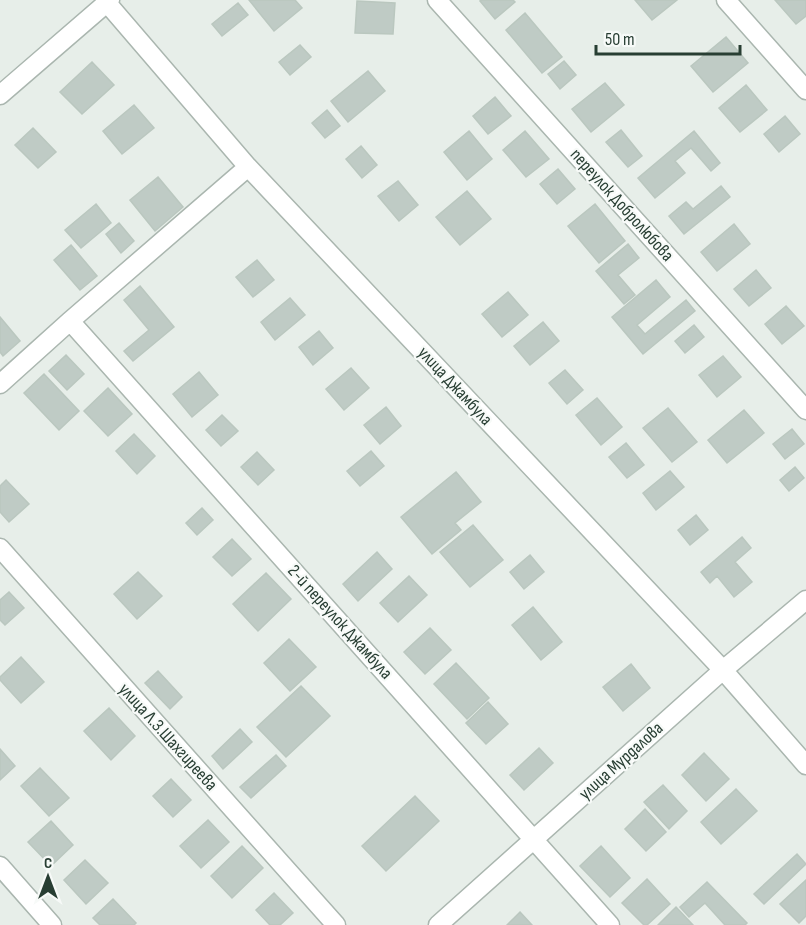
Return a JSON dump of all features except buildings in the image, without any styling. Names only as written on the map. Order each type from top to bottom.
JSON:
[{"type":"street","name":"переулок Добролюбова","points":[[437,0],[806,410]]},
{"type":"street","points":[[726,0],[806,90]]},
{"type":"street","points":[[0,95],[108,1]]},
{"type":"street","name":"улица Джамбула","points":[[108,1],[248,167],[723,670],[806,765]]},
{"type":"street","points":[[0,384],[69,321],[248,167]]},
{"type":"street","name":"2-й переулок Джамбула","points":[[69,321],[610,925]]},
{"type":"street","name":"улица Л.З.Шахгиреева","points":[[0,548],[336,925]]},
{"type":"street","name":"улица Мурдалова","points":[[438,925],[723,670],[806,600]]},
{"type":"street","points":[[0,866],[52,925]]}]
